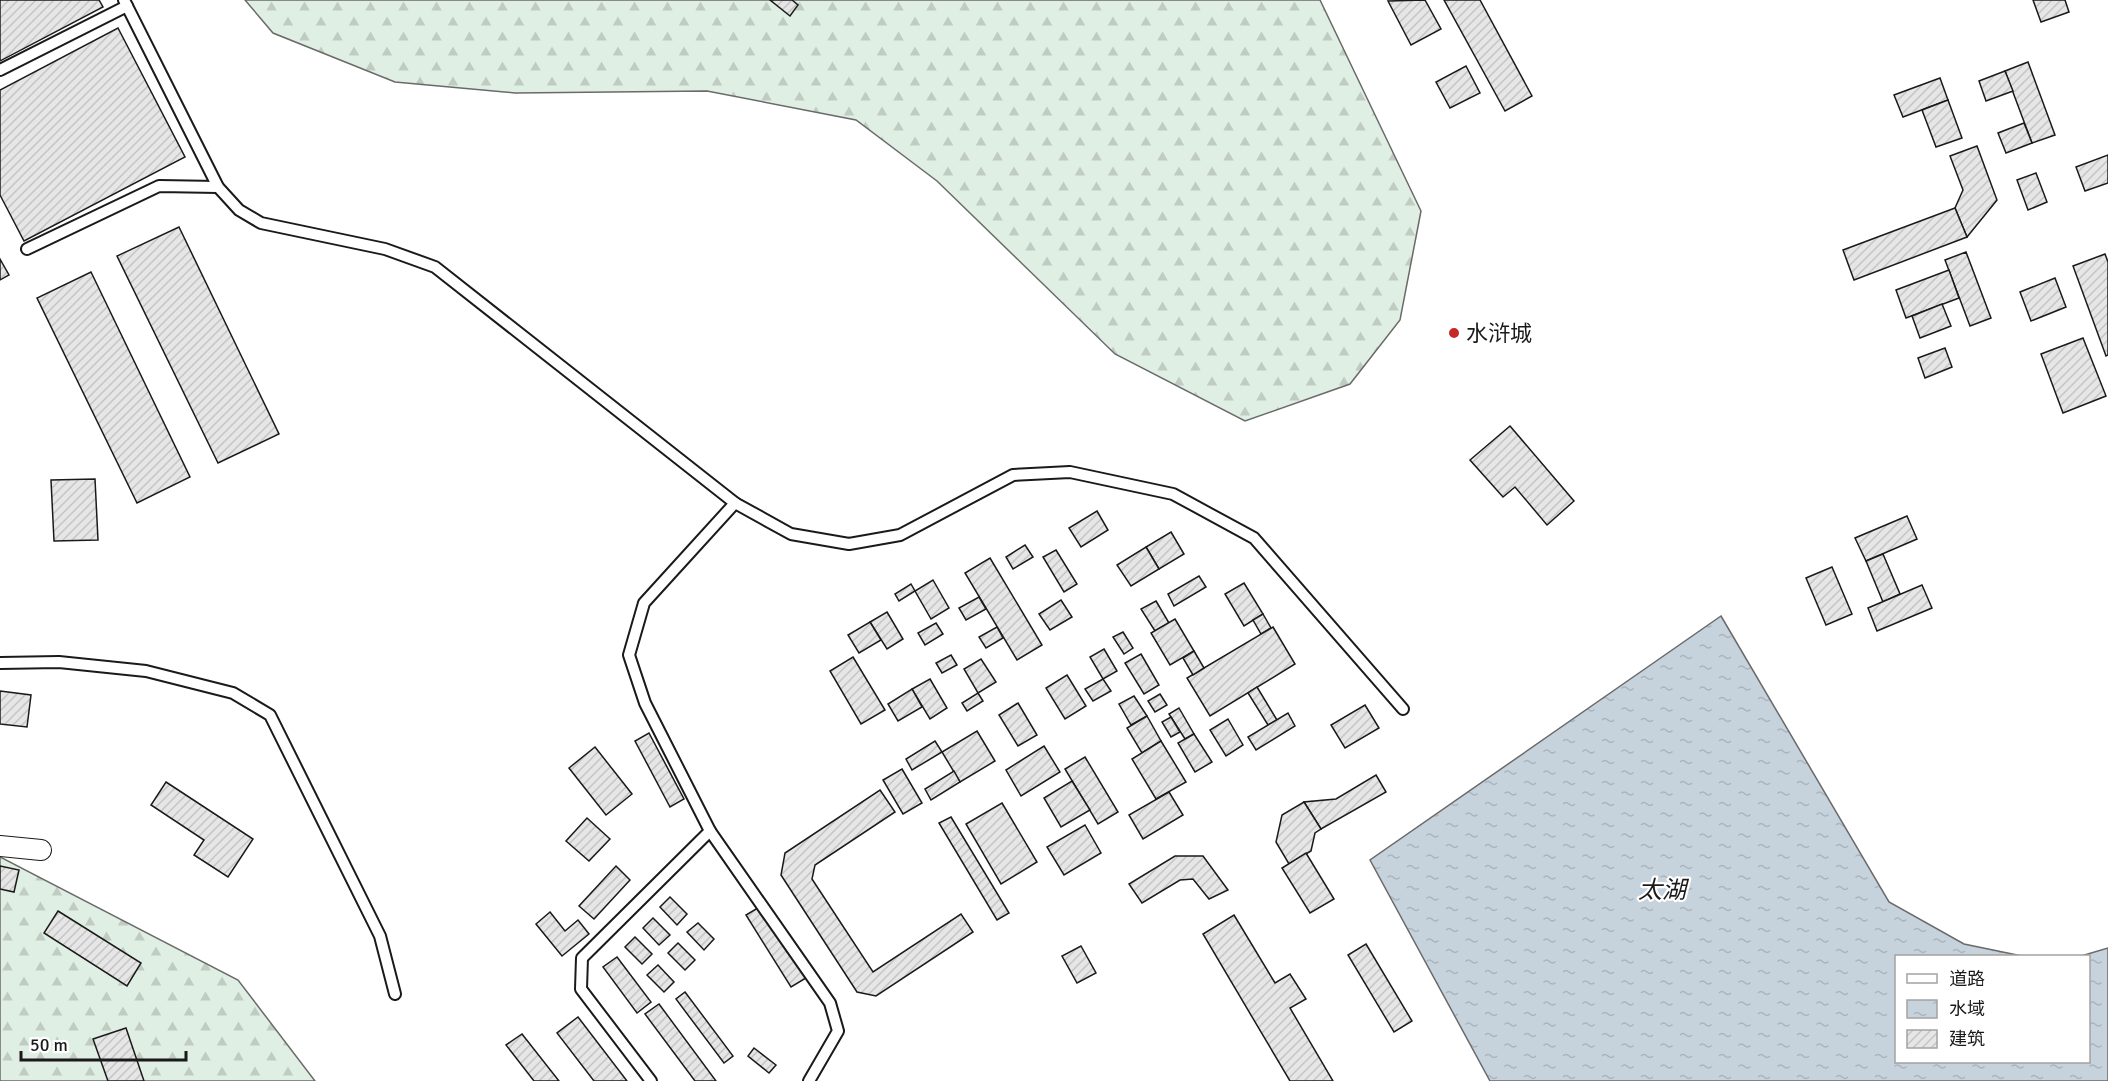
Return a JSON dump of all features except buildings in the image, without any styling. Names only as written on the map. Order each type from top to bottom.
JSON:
[{"type":"street","points":[[0,846],[41,850]]},
{"type":"lane","points":[[0,70],[125,3],[218,187],[239,210],[261,223],[385,249],[435,267],[735,503],[791,534],[849,544],[900,535],[1013,475],[1070,472],[1173,494],[1254,538],[1403,709]]},
{"type":"lane","points":[[27,249],[159,186],[218,187]]},
{"type":"lane","points":[[735,503],[644,603],[629,655],[645,703],[710,831],[830,1003],[838,1031],[809,1081]]},
{"type":"lane","points":[[0,663],[59,662],[146,671],[233,693],[270,715],[380,936],[395,994]]},
{"type":"lane","points":[[651,1081],[581,989],[582,958],[710,831]]},
{"type":"green space","points":[[245,0],[1320,0],[1421,211],[1400,320],[1350,384],[1245,421],[1115,354],[937,181],[856,120],[707,91],[515,93],[395,82],[273,33]]},
{"type":"green space","points":[[0,857],[238,980],[315,1081],[0,1081]]},
{"type":"water","name":"太湖","points":[[1721,616],[1889,902],[1964,944],[2017,955],[1895,955],[1895,1063],[2090,1063],[2090,955],[2084,955],[2108,948],[2108,1081],[1490,1081],[1370,860]]},
{"type":"place","name":"水浒城","points":[[1454,333]]}]
